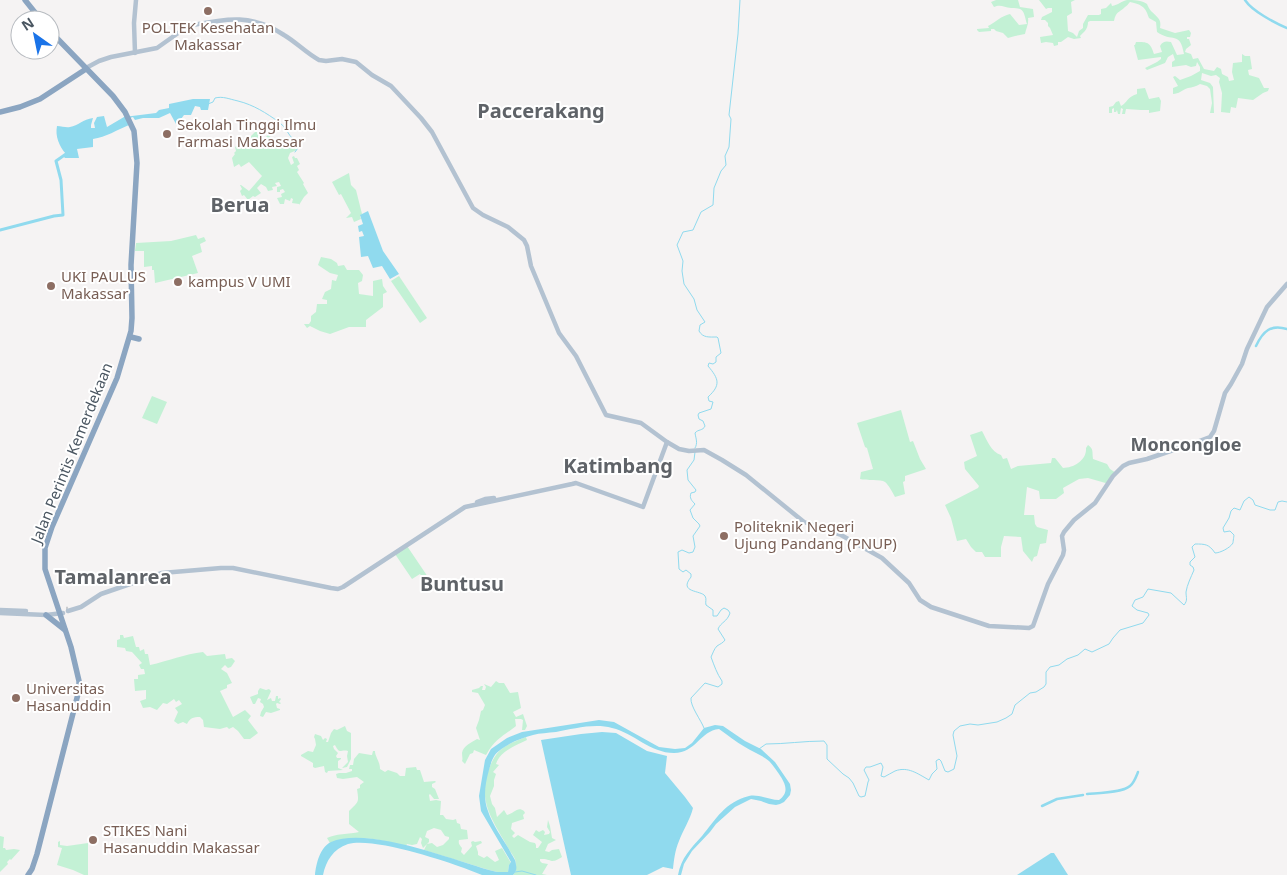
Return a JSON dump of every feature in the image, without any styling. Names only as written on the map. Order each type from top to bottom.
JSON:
[{"type":"highway","points":[[25,0],[33,10]]},
{"type":"highway","name":"Jalan Perintis Kemerdekaan","points":[[60,42],[114,99],[127,116],[134,135],[137,180],[131,275],[132,325],[118,378]]},
{"type":"highway","points":[[3,110],[20,106],[39,98],[85,69]]},
{"type":"highway","name":"Jalan Perintis Kemerdekaan","points":[[30,875],[72,725],[79,693],[79,677],[62,611],[48,571],[47,558],[50,539],[118,378],[131,337],[133,324],[133,238]]},
{"type":"highway","points":[[131,337],[139,339]]},
{"type":"highway","name":"Jalan Perintis Kemerdekaan","points":[[62,611],[65,630],[79,677]]},
{"type":"highway","points":[[46,615],[65,630]]},
{"type":"main road","points":[[135,53],[136,0]]},
{"type":"main road","points":[[85,69],[104,59],[158,47],[193,24],[234,19],[243,19],[270,26],[319,60],[342,59],[358,63],[372,75],[392,86],[421,118],[432,132],[473,208],[508,227],[525,240],[531,266],[559,333],[576,357],[606,415],[641,423],[679,449],[704,450],[746,475],[804,522],[841,535],[882,558],[909,583],[920,600],[931,607],[987,625],[1030,628],[1035,624],[1048,584],[1063,555],[1063,534],[1074,520],[1095,503],[1117,471],[1129,463],[1164,454],[1206,439],[1214,434],[1225,392],[1242,363],[1266,308],[1287,284]]},
{"type":"main road","points":[[0,611],[46,615],[81,607],[100,593],[162,573],[198,569],[234,568],[338,586],[458,508],[486,499],[576,483],[643,506],[667,442]]},
{"type":"main road","points":[[0,611],[62,611]]},
{"type":"green space","points":[[996,0],[1018,0],[1020,7],[1033,9],[1034,17],[1028,18],[1028,24],[1025,34],[1008,38],[1003,33],[994,29],[979,32],[977,30],[989,28],[988,26],[1010,14],[1019,25],[1027,24],[1022,10],[1000,6],[994,7],[991,2]]},
{"type":"green space","points":[[1039,0],[1075,0],[1071,2],[1072,13],[1067,16],[1068,31],[1077,37],[1088,15],[1101,14],[1101,9],[1106,8],[1111,3],[1112,6],[1127,0],[1143,2],[1147,4],[1158,18],[1160,28],[1175,33],[1189,30],[1191,33],[1187,39],[1189,39],[1191,45],[1185,52],[1191,54],[1193,59],[1198,58],[1204,69],[1214,71],[1217,67],[1221,69],[1222,74],[1228,77],[1229,81],[1234,80],[1232,72],[1233,63],[1242,62],[1242,54],[1250,56],[1252,69],[1248,70],[1249,75],[1259,78],[1264,88],[1269,88],[1268,91],[1253,100],[1238,98],[1236,108],[1231,107],[1230,113],[1221,112],[1222,93],[1219,82],[1220,78],[1216,75],[1211,76],[1202,73],[1201,80],[1210,83],[1213,87],[1214,113],[1210,113],[1212,103],[1210,89],[1207,86],[1200,84],[1173,94],[1173,88],[1178,86],[1173,77],[1175,76],[1180,80],[1200,71],[1197,62],[1196,66],[1191,67],[1186,65],[1172,67],[1172,62],[1175,60],[1173,54],[1168,57],[1165,63],[1147,70],[1145,68],[1157,62],[1161,57],[1138,60],[1134,45],[1136,42],[1148,44],[1154,54],[1162,52],[1160,46],[1163,42],[1171,42],[1177,55],[1184,54],[1178,39],[1167,37],[1157,32],[1156,22],[1149,18],[1142,7],[1130,2],[1117,14],[1114,21],[1090,21],[1086,30],[1080,36],[1081,38],[1074,39],[1068,37],[1054,46],[1053,43],[1041,43],[1040,37],[1053,35],[1048,23],[1045,20],[1041,20],[1042,17],[1052,12],[1052,8],[1046,9]]},
{"type":"green space","points":[[1145,88],[1149,99],[1159,97],[1161,101],[1160,111],[1149,113],[1149,110],[1126,109],[1125,114],[1122,114],[1123,109],[1121,108],[1120,114],[1118,114],[1117,110],[1114,112],[1114,108],[1112,113],[1109,113],[1109,107],[1113,106],[1116,102],[1119,101],[1121,106],[1137,94],[1137,89]]},
{"type":"green space","points":[[256,131],[264,139],[268,135],[285,149],[294,144],[297,150],[290,153],[288,158],[291,165],[294,163],[292,157],[297,158],[300,164],[297,166],[299,170],[297,172],[308,193],[299,205],[292,203],[293,199],[291,198],[290,201],[285,199],[284,204],[280,204],[277,198],[282,197],[281,194],[285,192],[283,189],[277,192],[277,187],[281,186],[279,182],[275,183],[277,186],[272,187],[273,190],[268,191],[261,184],[257,188],[261,193],[248,200],[244,195],[242,196],[240,185],[249,191],[262,176],[249,162],[241,167],[239,164],[234,167],[232,158],[236,151],[235,147],[239,144],[240,148],[248,146],[251,143],[249,138]]},
{"type":"green space","points":[[349,173],[351,185],[356,190],[362,214],[360,216],[361,219],[354,222],[352,217],[346,218],[351,213],[332,182]]},
{"type":"green space","points":[[196,235],[198,239],[204,237],[206,241],[200,244],[202,252],[192,256],[198,273],[155,283],[154,270],[152,270],[152,266],[144,267],[144,251],[135,251],[136,243],[171,241]]},
{"type":"green space","points":[[321,257],[331,259],[338,266],[344,265],[347,270],[359,270],[363,275],[362,281],[358,283],[359,294],[373,296],[373,281],[382,279],[383,286],[387,292],[383,294],[383,307],[366,320],[366,327],[349,327],[330,334],[310,326],[307,328],[304,324],[309,324],[311,321],[311,316],[316,312],[317,304],[327,304],[327,300],[322,299],[325,292],[331,289],[332,280],[336,281],[338,275],[330,273],[318,265]]},
{"type":"green space","points":[[399,276],[427,318],[420,323],[391,281]]},
{"type":"green space","points":[[152,396],[167,402],[157,424],[142,418]]},
{"type":"green space","points":[[901,410],[910,442],[913,441],[926,469],[905,476],[905,481],[903,482],[905,494],[895,497],[885,482],[860,479],[861,472],[873,469],[857,423]]},
{"type":"green space","points":[[982,431],[992,448],[1003,459],[1007,458],[1011,469],[1018,466],[1051,463],[1052,458],[1055,458],[1063,468],[1071,467],[1082,460],[1088,445],[1092,449],[1093,459],[1107,464],[1116,473],[1109,484],[1088,478],[1079,479],[1063,488],[1064,493],[1056,499],[1040,499],[1039,491],[1027,487],[1024,515],[1034,515],[1037,527],[1048,530],[1046,543],[1040,544],[1037,556],[1034,557],[1032,562],[1023,551],[1021,537],[1004,536],[1001,557],[985,557],[982,552],[976,552],[966,539],[957,541],[951,518],[945,505],[979,486],[965,469],[964,462],[977,456],[970,435]]},
{"type":"green space","points":[[407,546],[430,580],[426,583],[420,574],[412,579],[395,554]]},
{"type":"green space","points":[[120,635],[123,635],[124,638],[133,636],[136,647],[139,647],[140,651],[144,649],[145,654],[148,654],[150,665],[203,652],[207,656],[225,654],[226,659],[232,658],[235,661],[231,667],[228,668],[225,665],[221,669],[227,673],[232,683],[220,691],[233,717],[245,710],[251,716],[248,720],[258,733],[250,739],[244,739],[233,727],[220,729],[204,727],[203,720],[200,717],[192,718],[187,724],[183,722],[178,724],[174,721],[178,712],[175,708],[182,704],[179,700],[176,702],[174,699],[167,704],[163,703],[157,710],[150,707],[143,708],[140,701],[146,699],[146,690],[135,691],[134,679],[138,679],[138,675],[145,674],[144,669],[141,669],[139,665],[142,663],[132,652],[126,651],[125,648],[117,647],[117,640],[120,639]]},
{"type":"green space","points":[[496,681],[504,683],[510,693],[518,692],[521,708],[513,712],[516,717],[523,714],[527,726],[525,730],[522,730],[523,720],[515,719],[516,726],[496,741],[486,755],[474,750],[465,764],[462,761],[464,748],[477,739],[480,740],[476,728],[481,711],[485,705],[478,693],[472,692],[472,690],[483,686],[482,690],[485,690],[484,684],[491,687]]},
{"type":"green space","points":[[260,688],[271,691],[267,700],[271,698],[272,701],[275,701],[276,696],[278,696],[278,699],[281,699],[280,704],[276,704],[280,710],[271,713],[266,712],[263,717],[260,716],[264,707],[260,702],[261,699],[258,698],[255,704],[253,704],[250,697],[258,694]]},
{"type":"green space","points":[[345,726],[347,731],[351,733],[351,759],[347,767],[342,768],[348,762],[348,751],[339,751],[335,745],[333,746],[338,753],[337,758],[341,758],[338,761],[338,768],[343,770],[328,771],[327,773],[324,766],[315,768],[313,763],[301,756],[308,751],[313,752],[316,745],[315,734],[321,736],[323,740],[327,739],[326,742],[328,742],[334,729],[337,730]]},
{"type":"green space","points":[[526,737],[527,740],[508,749],[498,759],[496,764],[499,765],[493,772],[496,774],[490,796],[497,817],[504,810],[507,815],[519,809],[524,811],[524,819],[512,823],[511,829],[515,833],[512,836],[514,838],[518,835],[535,843],[536,848],[542,842],[533,835],[536,830],[539,832],[543,830],[545,832],[544,835],[549,834],[548,820],[552,838],[556,840],[548,844],[545,851],[549,852],[559,849],[562,857],[553,861],[540,859],[542,863],[548,864],[542,874],[547,875],[513,875],[516,871],[515,859],[493,821],[486,804],[485,785],[493,759],[506,746]]},
{"type":"green space","points":[[373,751],[375,751],[380,769],[385,772],[388,770],[400,776],[405,776],[406,768],[416,767],[417,770],[420,770],[424,782],[435,781],[432,787],[435,789],[439,799],[434,799],[430,794],[430,801],[441,801],[440,815],[443,815],[446,819],[456,819],[461,829],[467,830],[468,839],[459,840],[462,848],[461,852],[464,855],[472,846],[471,842],[481,841],[482,843],[476,846],[478,855],[484,858],[487,856],[495,862],[499,860],[495,851],[502,848],[511,863],[508,872],[489,870],[424,850],[427,844],[423,848],[420,837],[417,844],[407,844],[406,846],[359,838],[330,843],[327,838],[359,832],[349,824],[349,811],[358,801],[357,789],[364,782],[357,777],[337,778],[336,774],[352,771],[352,769],[349,769],[350,765],[353,765],[354,759],[359,753],[372,755]],"holes":[[[434,828],[441,830],[445,836],[449,837],[443,845],[437,847],[432,843],[427,844],[429,839],[425,837],[427,831]]]},
{"type":"green space","points":[[0,836],[4,837],[3,848],[6,850],[20,850],[7,862],[8,864],[0,872]]},
{"type":"green space","points":[[60,841],[60,845],[67,846],[88,843],[88,875],[57,865],[62,848],[58,847],[58,842]]},
{"type":"water","points":[[193,99],[210,99],[208,110],[201,110],[200,107],[195,106],[191,115],[184,115],[177,124],[170,113],[159,118],[135,120],[133,117],[130,118],[129,125],[93,139],[93,147],[77,149],[79,158],[65,158],[63,156],[66,154],[58,141],[57,126],[73,126],[93,118],[91,128],[95,128],[94,123],[97,117],[104,116],[107,127],[124,117],[156,113],[159,110],[169,108],[169,104]]},
{"type":"water","points":[[368,211],[383,251],[399,274],[390,279],[382,266],[373,268],[368,256],[361,257],[359,237],[364,236],[362,231],[359,232],[358,226],[363,224],[360,215]]},
{"type":"water","points":[[599,720],[614,722],[659,747],[675,749],[685,748],[692,743],[704,728],[715,725],[723,726],[761,749],[775,762],[790,784],[790,795],[784,802],[776,805],[751,799],[735,807],[716,824],[692,851],[684,864],[681,875],[678,875],[681,863],[687,854],[727,807],[749,796],[779,800],[782,797],[785,791],[785,784],[769,761],[719,729],[707,734],[688,750],[674,753],[657,750],[628,734],[612,728],[598,726],[538,734],[515,741],[497,753],[491,762],[486,780],[486,806],[492,821],[515,861],[516,872],[513,875],[482,875],[439,859],[406,850],[359,843],[348,844],[338,849],[328,860],[323,875],[315,875],[321,852],[327,844],[347,838],[387,841],[432,852],[489,870],[508,872],[511,862],[481,811],[479,796],[485,760],[491,749],[507,738],[522,732]]},
{"type":"water","points":[[602,732],[616,733],[647,751],[667,756],[665,773],[693,808],[678,844],[673,869],[663,867],[647,875],[571,875],[541,740]]},
{"type":"water","points":[[1051,853],[1054,853],[1068,875],[1017,875]]},
{"type":"waterway","points":[[695,448],[697,443],[695,433],[705,426],[698,415],[711,409],[713,402],[709,401],[708,397],[717,385],[716,378],[708,366],[709,363],[713,364],[716,362],[716,357],[721,353],[718,338],[704,336],[699,331],[700,325],[705,322],[684,284],[683,261],[677,245],[683,232],[693,230],[701,212],[713,205],[714,188],[721,171],[726,165],[725,156],[729,147],[731,119],[729,115],[740,0]]},
{"type":"waterway","points":[[1245,0],[1258,12],[1287,28]]},
{"type":"waterway","points":[[208,104],[213,102],[215,98],[223,98],[244,103],[260,110],[279,122],[292,138],[301,144],[295,152]]},
{"type":"waterway","points":[[0,230],[63,215],[61,180],[56,161],[66,154]]},
{"type":"waterway","points":[[1256,346],[1268,330],[1276,327],[1287,329]]},
{"type":"waterway","points":[[695,452],[694,460],[687,470],[688,480],[696,490],[690,495],[695,504],[690,510],[693,518],[700,526],[693,536],[695,547],[693,552],[689,553],[682,550],[678,552],[679,569],[683,572],[686,570],[691,574],[687,586],[705,596],[706,605],[713,610],[713,616],[717,616],[724,608],[730,613],[718,629],[725,640],[716,647],[711,657],[722,684],[718,687],[705,683],[691,698],[694,709],[704,728]]},
{"type":"waterway","points":[[759,749],[766,744],[824,741],[827,745],[827,759],[849,778],[861,797],[865,796],[869,780],[864,770],[866,767],[881,763],[883,767],[881,776],[884,777],[904,769],[913,771],[929,780],[937,769],[936,761],[939,759],[945,771],[948,772],[954,769],[957,756],[953,735],[954,731],[960,726],[997,722],[1006,718],[1012,714],[1015,705],[1030,693],[1044,687],[1046,684],[1046,672],[1050,667],[1059,665],[1085,649],[1092,652],[1109,644],[1120,630],[1143,623],[1149,615],[1148,613],[1137,610],[1132,606],[1135,600],[1143,597],[1148,589],[1171,593],[1184,605],[1187,587],[1194,570],[1190,565],[1190,562],[1195,557],[1192,547],[1195,544],[1206,545],[1215,553],[1230,547],[1233,543],[1234,535],[1230,531],[1224,532],[1223,528],[1231,511],[1234,508],[1240,510],[1244,501],[1249,497],[1255,505],[1270,510],[1275,510],[1278,502],[1287,502]]},
{"type":"waterway","points":[[1087,794],[1110,792],[1126,788],[1133,783],[1138,772]]},
{"type":"waterway","points":[[1042,806],[1057,799],[1083,795]]},
{"type":"waterway","points":[[515,872],[522,871],[536,875]]},
{"type":"place","name":"POLTEK Kesehatan Makassar","points":[[208,11]]},
{"type":"place","name":"Sekolah Tinggi Ilmu Farmasi Makassar","points":[[167,134]]},
{"type":"place","name":"kampus V UMI","points":[[178,282]]},
{"type":"place","name":"UKI PAULUS Makassar","points":[[51,286]]},
{"type":"place","name":"Politeknik Negeri Ujung Pandang (PNUP)","points":[[724,536]]},
{"type":"place","name":"Universitas Hasanuddin","points":[[16,698]]},
{"type":"place","name":"STIKES Nani Hasanuddin Makassar","points":[[93,840]]},
{"type":"district","name":"Paccerakang","points":[[541,111]]},
{"type":"district","name":"Berua","points":[[240,205]]},
{"type":"district","name":"Moncongloe","points":[[1186,445]]},
{"type":"district","name":"Katimbang","points":[[618,466]]},
{"type":"district","name":"Tamalanrea","points":[[113,577]]},
{"type":"district","name":"Buntusu","points":[[462,584]]}]
